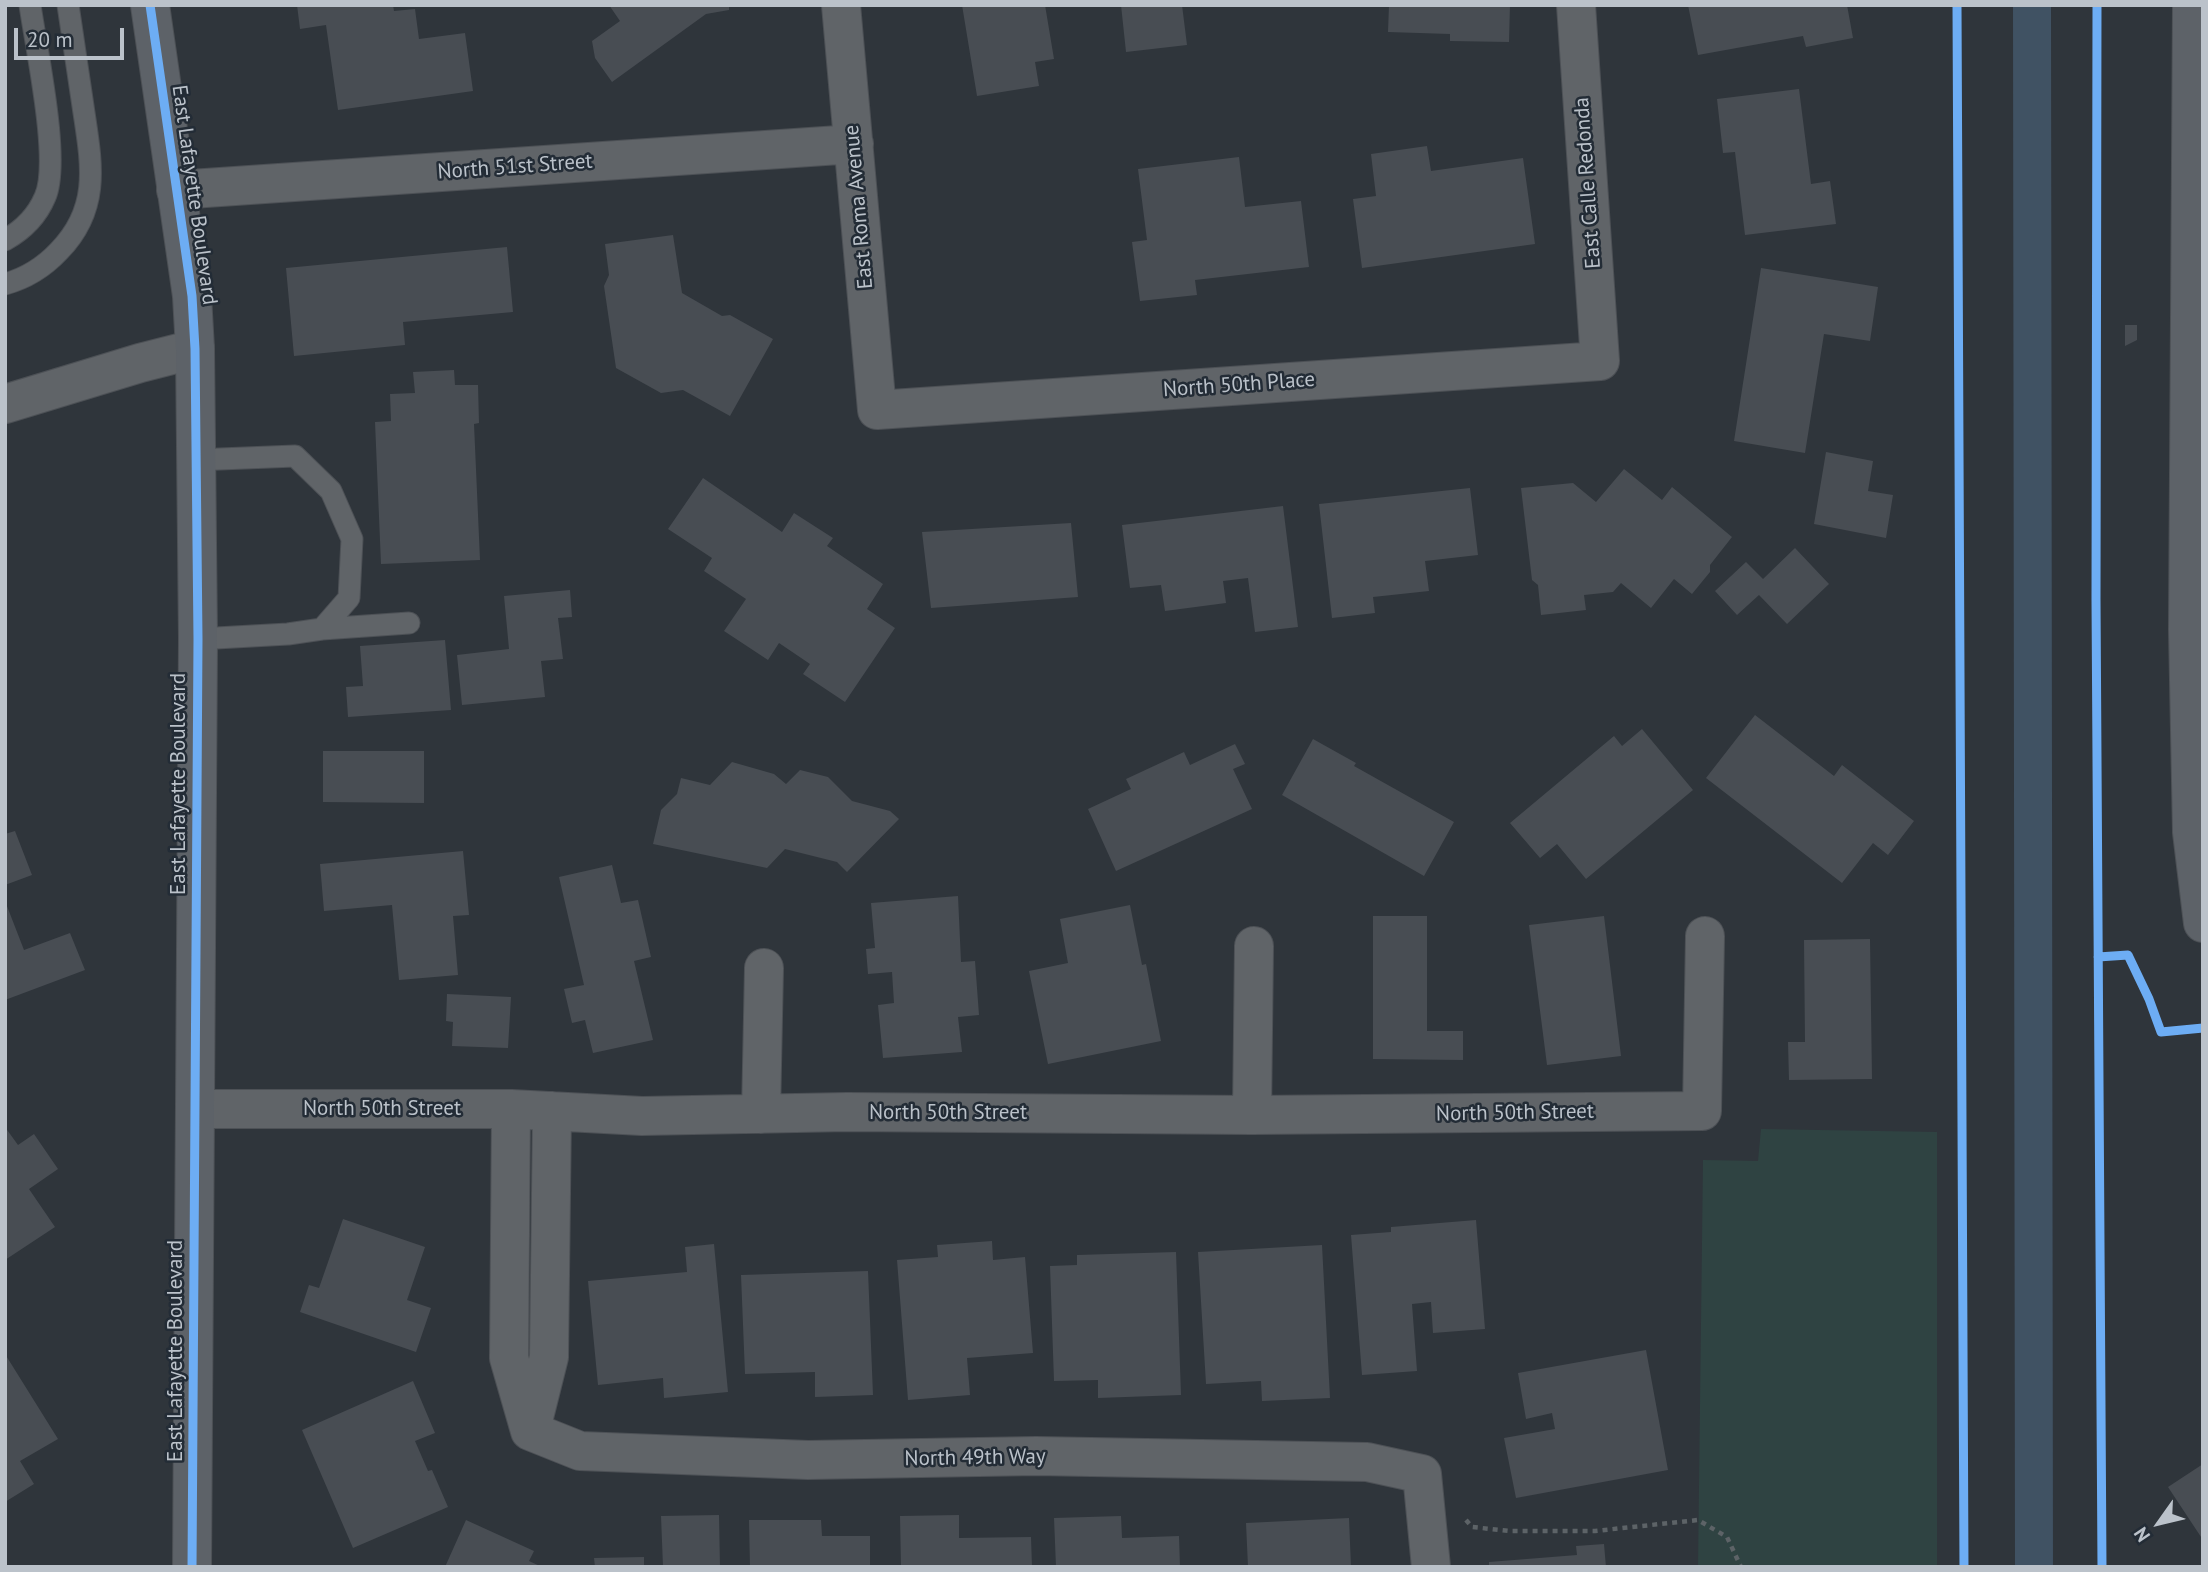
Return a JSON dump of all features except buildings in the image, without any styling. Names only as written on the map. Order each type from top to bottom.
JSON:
[{"type":"street","name":"East Lafayette Boulevard","points":[[149,5],[192,296],[195,349],[198,639],[192,1567]]},
{"type":"street","name":"East Roma Avenue","points":[[841,5],[877,410]]},
{"type":"street","name":"East Calle Redonda","points":[[1576,5],[1600,360]]},
{"type":"street","points":[[2192,5],[2197,50],[2188,643],[2192,832],[2203,923]]},
{"type":"street","name":"North 51st Street","points":[[176,190],[854,144]]},
{"type":"street","points":[[5,404],[195,349]]},
{"type":"street","name":"North 50th Place","points":[[877,410],[1600,360]]},
{"type":"street","name":"North 50th Street","points":[[195,1109],[511,1109],[642,1116],[847,1112],[1252,1115],[1702,1111],[1705,936]]},
{"type":"street","points":[[1252,1115],[1254,946]]},
{"type":"street","points":[[761,1114],[764,968]]},
{"type":"street","points":[[511,1109],[509,1358],[530,1431]]},
{"type":"street","points":[[530,1431],[549,1357],[552,1111]]},
{"type":"street","points":[[510,1257],[551,1255]]},
{"type":"street","name":"North 49th Way","points":[[530,1431],[580,1451],[808,1460],[1037,1456],[1367,1462],[1422,1474],[1431,1567]]},
{"type":"lane","points":[[5,240],[23,228],[35,214],[46,196],[51,175],[50,144],[30,5]]},
{"type":"lane","points":[[5,284],[36,271],[73,237],[85,215],[91,188],[90,154],[68,5]]},
{"type":"lane","points":[[195,460],[295,456],[331,491],[352,539],[349,598],[322,629]]},
{"type":"lane","points":[[198,639],[409,623]]},
{"type":"path","points":[[1464,1518],[1472,1527],[1510,1531],[1595,1531],[1698,1520],[1727,1536],[1741,1567]]},
{"type":"green space","points":[[1761,1129],[1937,1132],[1937,1567],[1698,1567],[1703,1160],[1758,1161]]},
{"type":"waterway","points":[[2032,5],[2034,1567]]},
{"type":"cycle path","points":[[150,5],[192,296],[195,349],[198,639],[192,1567]]},
{"type":"cycle path","points":[[1957,5],[1964,1567]]},
{"type":"cycle path","points":[[2097,5],[2096,598],[2102,1567]]},
{"type":"cycle path","points":[[2098,957],[2128,955],[2161,1032],[2203,1028]]}]
